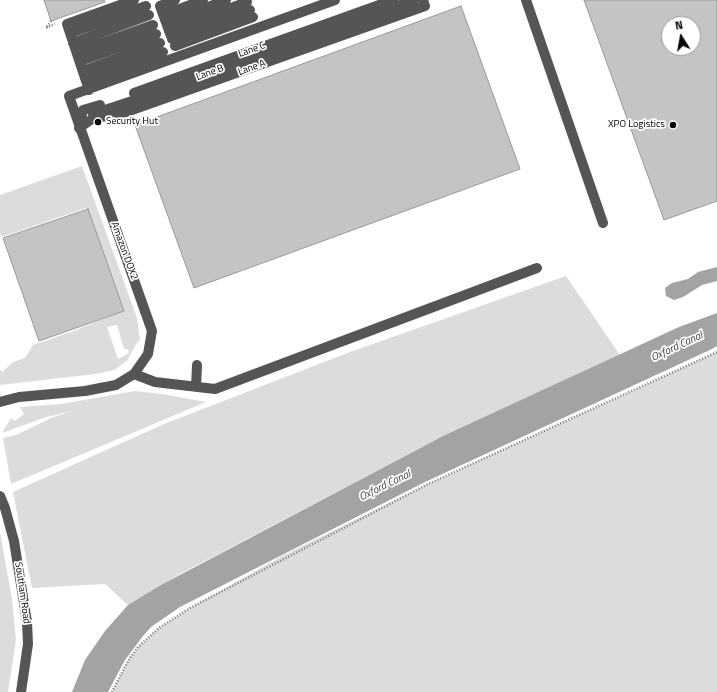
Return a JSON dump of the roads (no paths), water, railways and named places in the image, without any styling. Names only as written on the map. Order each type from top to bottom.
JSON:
[{"type":"street","points":[[82,65],[67,24],[134,0]]},
{"type":"street","points":[[175,0],[160,6],[179,57]]},
{"type":"street","points":[[169,31],[203,0]]},
{"type":"street","points":[[169,31],[226,0]]},
{"type":"street","points":[[179,57],[335,0]]},
{"type":"street","name":"Lane C","points":[[79,128],[83,110],[393,0]]},
{"type":"street","name":"Lane B","points":[[79,128],[88,115],[165,90],[414,0]]},
{"type":"street","points":[[526,0],[603,223]]},
{"type":"street","name":"Lane A","points":[[79,128],[95,117],[115,116],[424,3]]},
{"type":"street","points":[[82,65],[147,7],[160,43],[179,57]]},
{"type":"street","points":[[169,31],[249,7]]},
{"type":"street","points":[[169,31],[249,7]]},
{"type":"street","points":[[249,7],[257,29]]},
{"type":"street","points":[[82,65],[160,43]]},
{"type":"street","points":[[82,65],[160,43]]},
{"type":"street","points":[[82,65],[160,43]]},
{"type":"street","name":"Amazon DOX2","points":[[82,65],[69,96],[152,332],[148,354],[134,374]]},
{"type":"street","points":[[0,402],[19,397],[85,391],[116,385],[134,374],[155,382],[216,389],[537,268]]},
{"type":"street","points":[[196,387],[197,365]]},
{"type":"street","name":"Southam Road","points":[[0,496],[6,508],[14,541],[27,622],[27,651],[21,692]]},
{"type":"water","points":[[717,267],[717,281],[702,285],[683,297],[674,300],[666,296],[665,288],[672,283],[688,279],[698,272]]},
{"type":"water","name":"Oxford Canal","points":[[717,313],[717,346],[712,349],[425,482],[180,607],[151,627],[143,636],[125,660],[108,692],[72,692],[85,660],[105,631],[128,605],[161,585],[443,436],[679,327]]},
{"type":"place","name":"Security Hut","points":[[98,122]]},
{"type":"place","name":"XPO Logistics","points":[[673,125]]}]
